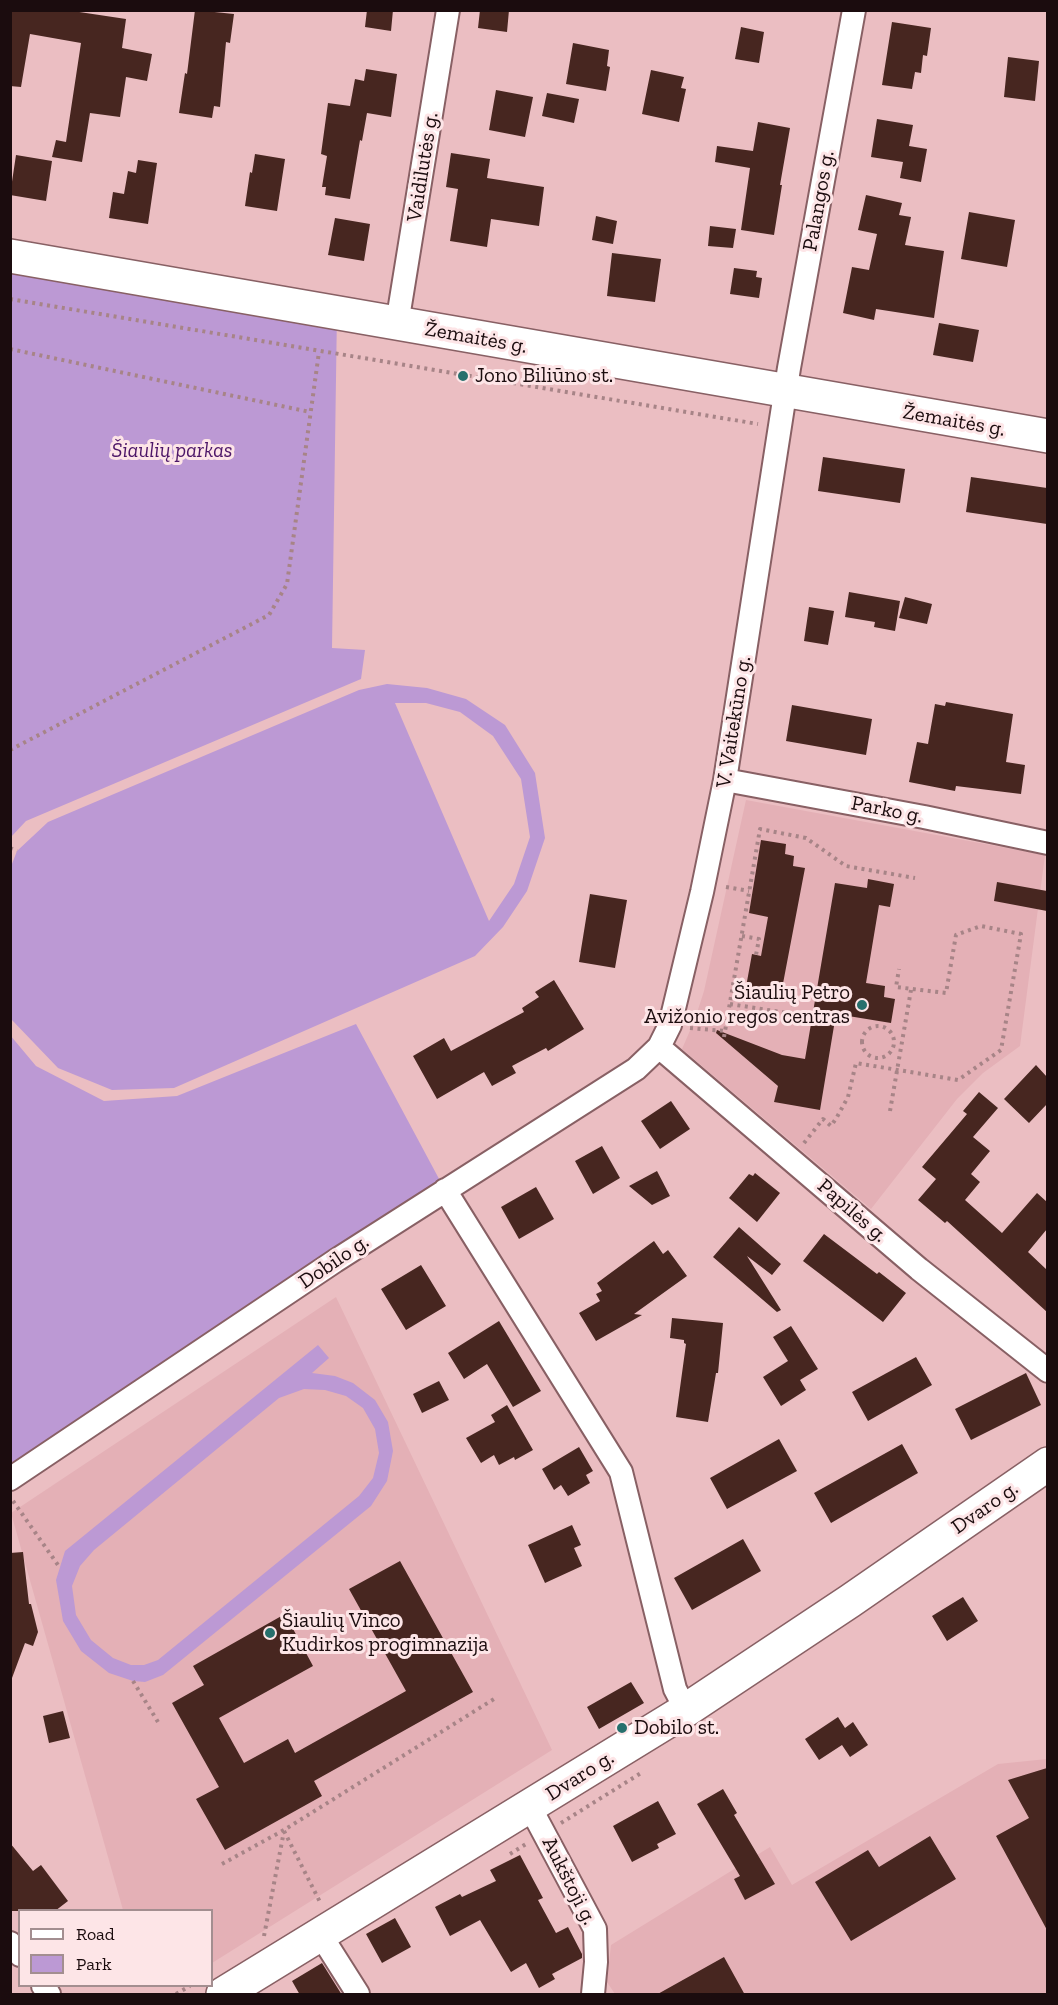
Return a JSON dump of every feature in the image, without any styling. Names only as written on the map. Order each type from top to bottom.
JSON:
[{"type":"main road","name":"Žemaitės g.","points":[[10,256],[1047,436]]},
{"type":"main road","name":"Dvaro g.","points":[[223,1995],[317,1915],[530,1807],[686,1710],[850,1601],[1047,1464]]},
{"type":"street","name":"Vaidilutės g.","points":[[397,324],[448,10]]},
{"type":"street","name":"Palangos g.","points":[[786,392],[854,10]]},
{"type":"street","name":"V. Vaitekūno g.","points":[[659,1047],[670,1025],[702,892],[725,780],[786,392]]},
{"type":"street","name":"Parko g.","points":[[725,780],[924,817],[1047,843]]},
{"type":"street","name":"Papilės g.","points":[[659,1047],[919,1269],[1047,1371]]},
{"type":"street","name":"Dobilo g.","points":[[10,1479],[335,1261],[636,1069],[659,1047]]},
{"type":"street","points":[[445,1190],[621,1472],[675,1689],[686,1710]]},
{"type":"street","name":"Aukštoji g.","points":[[530,1807],[595,1929],[596,1962],[593,1995]]},
{"type":"street","points":[[317,1915],[358,1995]]},
{"type":"path","points":[[10,299],[780,428]]},
{"type":"path","points":[[10,349],[310,412]]},
{"type":"path","points":[[10,750],[269,615],[287,584],[318,352]]},
{"type":"path","points":[[670,1025],[725,1034],[760,829],[806,838],[846,866],[915,878]]},
{"type":"path","points":[[10,848],[17,851]]},
{"type":"path","points":[[791,1159],[823,1119],[831,1126],[848,1097],[856,1063],[958,1080],[1001,1050],[1021,934],[981,926],[956,935],[946,993],[896,987],[899,969]]},
{"type":"path","points":[[741,936],[762,940],[756,955]]},
{"type":"path","points":[[792,1014],[796,985]]},
{"type":"path","points":[[890,1111],[911,990]]},
{"type":"path","points":[[730,1004],[812,1017]]},
{"type":"path","points":[[881,1027],[893,1037],[893,1044],[887,1056],[875,1058],[868,1055],[862,1046],[863,1036],[870,1029],[881,1027]]},
{"type":"path","points":[[893,1044],[900,1046]]},
{"type":"path","points":[[873,1066],[875,1058]]},
{"type":"path","points":[[10,1497],[58,1565]]},
{"type":"path","points":[[133,1682],[158,1722]]},
{"type":"path","points":[[222,1864],[284,1830],[494,1699]]},
{"type":"path","points":[[284,1830],[317,1915]]},
{"type":"path","points":[[273,1933],[264,1939],[284,1830]]},
{"type":"path","points":[[317,1915],[330,1896]]},
{"type":"shaded area","name":"Šiaulių Petro Avižonio regos centras","points":[[746,800],[1045,855],[1020,1046],[983,1073],[957,1099],[871,1209],[682,1049],[704,991]]},
{"type":"shaded area","name":"Šiaulių Vinco Kudirkos progimnazija","points":[[336,1297],[552,1750],[213,1962],[213,1909],[123,1909],[11,1513]]},
{"type":"shaded area","points":[[1047,1759],[1047,1994],[615,1994],[607,1982],[611,1945],[770,1847],[792,1885],[998,1764]]},
{"type":"green space","name":"Šiaulių parkas","points":[[11,256],[337,311],[332,648],[365,650],[361,679],[26,821],[11,837]]},
{"type":"green space","points":[[387,684],[427,688],[466,699],[505,725],[535,773],[545,838],[527,891],[503,927],[475,956],[174,1088],[112,1090],[58,1068],[11,1019],[10,869],[17,851],[48,822],[359,690]],"holes":[[[395,703],[426,703],[460,712],[493,736],[521,779],[530,837],[514,884],[489,921]]]},
{"type":"green space","points":[[356,1024],[445,1190],[11,1479],[10,1035],[36,1066],[104,1101],[177,1096]]},
{"type":"green space","points":[[318,1345],[329,1358],[312,1373],[335,1376],[353,1383],[375,1400],[388,1422],[393,1451],[387,1481],[371,1506],[163,1675],[145,1682],[133,1681],[109,1673],[81,1651],[63,1621],[56,1580],[65,1551]],"holes":[[[304,1389],[325,1390],[346,1396],[363,1408],[375,1429],[379,1453],[373,1478],[359,1496],[158,1660],[144,1665],[131,1665],[113,1658],[91,1640],[76,1615],[72,1586],[80,1566],[94,1550],[279,1398]]]},
{"type":"building","points":[[10,10],[66,10],[126,19],[122,48],[152,54],[147,81],[126,77],[120,117],[90,113],[82,162],[52,157],[56,140],[66,142],[81,43],[30,34],[21,87],[10,86]]},
{"type":"building","points":[[195,10],[234,14],[230,43],[226,42],[220,107],[214,106],[212,118],[179,113],[185,73],[187,74]]},
{"type":"building","points":[[367,10],[393,10],[391,31],[365,27]]},
{"type":"building","points":[[480,10],[509,10],[507,32],[478,28]]},
{"type":"building","points":[[892,22],[931,28],[927,56],[923,55],[921,73],[915,72],[912,89],[882,85]]},
{"type":"building","points":[[741,27],[764,32],[759,63],[735,59]]},
{"type":"building","points":[[573,43],[609,50],[607,66],[610,67],[606,91],[566,84]]},
{"type":"building","points":[[1008,57],[1039,61],[1035,101],[1004,97]]},
{"type":"building","points":[[366,69],[397,74],[391,117],[367,113],[350,199],[325,195],[326,187],[322,187],[327,156],[321,154],[328,103],[350,106],[355,79],[364,81]]},
{"type":"building","points":[[651,70],[684,77],[681,88],[686,89],[679,122],[642,114]]},
{"type":"building","points":[[496,90],[533,97],[525,137],[489,130]]},
{"type":"building","points":[[547,93],[579,99],[574,123],[542,116]]},
{"type":"building","points":[[877,119],[913,125],[909,146],[927,149],[921,182],[900,178],[903,162],[871,157]]},
{"type":"building","points":[[758,122],[790,128],[774,235],[741,230],[750,168],[715,162],[717,146],[753,151]]},
{"type":"building","points":[[451,153],[490,159],[487,178],[544,187],[539,226],[491,219],[487,247],[450,241],[458,189],[446,187]]},
{"type":"building","points":[[255,154],[285,159],[277,211],[245,206]]},
{"type":"building","points":[[16,155],[52,161],[46,201],[10,195]]},
{"type":"building","points":[[138,160],[157,163],[148,224],[109,218],[113,192],[124,194],[128,171],[136,173]]},
{"type":"building","points":[[866,195],[902,203],[899,215],[911,217],[905,245],[944,251],[934,318],[876,309],[874,320],[843,313],[852,267],[869,270],[877,234],[858,230]]},
{"type":"building","points":[[969,212],[1015,220],[1007,267],[961,259]]},
{"type":"building","points":[[596,216],[617,221],[613,244],[592,240]]},
{"type":"building","points":[[335,218],[370,224],[364,261],[328,255]]},
{"type":"building","points":[[710,226],[736,229],[733,248],[708,246]]},
{"type":"building","points":[[612,253],[661,259],[655,302],[607,296]]},
{"type":"building","points":[[734,268],[757,271],[756,277],[762,278],[759,298],[730,294]]},
{"type":"building","points":[[939,323],[979,330],[973,362],[933,355]]},
{"type":"building","points":[[823,457],[905,469],[900,503],[818,491]]},
{"type":"building","points":[[971,477],[1047,488],[1047,524],[966,512]]},
{"type":"building","points":[[849,592],[900,601],[895,631],[874,627],[875,622],[845,617]]},
{"type":"building","points":[[905,597],[932,604],[927,624],[899,618]]},
{"type":"building","points":[[809,607],[834,611],[828,645],[804,641]]},
{"type":"building","points":[[946,702],[1013,714],[1006,762],[1025,765],[1021,794],[956,786],[955,791],[909,782],[917,742],[928,744],[935,704],[945,706]]},
{"type":"building","points":[[792,705],[872,719],[866,755],[786,741]]},
{"type":"building","points":[[761,840],[786,844],[785,854],[794,856],[793,866],[805,868],[781,994],[746,987],[752,954],[761,956],[768,917],[749,913]]},
{"type":"building","points":[[868,879],[894,884],[890,907],[879,905],[866,983],[885,986],[884,997],[895,999],[891,1023],[836,1014],[820,1110],[774,1102],[778,1086],[716,1033],[717,1030],[782,1055],[805,1059],[835,883],[867,888]]},
{"type":"building","points":[[997,882],[1047,891],[1047,911],[994,901]]},
{"type":"building","points":[[590,894],[627,900],[615,968],[579,962]]},
{"type":"building","points":[[554,980],[584,1029],[548,1051],[546,1048],[512,1066],[516,1073],[492,1086],[484,1072],[437,1099],[413,1056],[444,1038],[451,1051],[524,1012],[522,1008],[539,997],[535,992]]},
{"type":"building","points":[[1036,1065],[1047,1077],[1047,1104],[1029,1123],[1004,1099]]},
{"type":"building","points":[[979,1092],[998,1108],[973,1137],[990,1151],[971,1174],[980,1182],[965,1200],[1002,1233],[1037,1193],[1047,1202],[1047,1229],[1028,1252],[1047,1270],[1047,1312],[947,1221],[945,1223],[918,1200],[936,1179],[922,1167],[967,1114],[963,1111]]},
{"type":"building","points":[[671,1101],[690,1129],[660,1149],[641,1121]]},
{"type":"building","points":[[602,1146],[620,1178],[593,1194],[575,1161]]},
{"type":"building","points":[[657,1171],[670,1196],[652,1205],[629,1186]]},
{"type":"building","points":[[755,1173],[780,1193],[757,1222],[729,1198],[749,1174],[753,1176]]},
{"type":"building","points":[[536,1187],[554,1219],[519,1239],[501,1207]]},
{"type":"building","points":[[739,1227],[781,1264],[772,1275],[747,1256],[781,1310],[777,1312],[713,1257]]},
{"type":"building","points":[[824,1234],[906,1293],[883,1322],[803,1261]]},
{"type":"building","points":[[654,1241],[663,1254],[668,1250],[687,1276],[634,1314],[642,1315],[596,1341],[579,1313],[600,1301],[596,1294],[602,1291],[597,1283]]},
{"type":"building","points":[[421,1265],[446,1306],[406,1330],[381,1289]]},
{"type":"building","points":[[672,1318],[723,1323],[718,1373],[716,1373],[708,1422],[676,1417],[686,1344],[684,1340],[670,1338]]},
{"type":"building","points":[[499,1321],[541,1391],[513,1407],[487,1364],[464,1379],[448,1353]]},
{"type":"building","points":[[791,1326],[818,1369],[800,1380],[806,1390],[781,1406],[763,1377],[788,1361],[773,1337]]},
{"type":"building","points":[[916,1357],[932,1385],[868,1421],[852,1392]]},
{"type":"building","points":[[1026,1373],[1041,1405],[971,1440],[955,1409]]},
{"type":"building","points":[[439,1381],[449,1400],[422,1413],[413,1394]]},
{"type":"building","points":[[507,1405],[533,1450],[515,1460],[514,1457],[499,1465],[494,1455],[481,1463],[466,1438],[495,1422],[491,1415]]},
{"type":"building","points":[[779,1439],[797,1471],[727,1509],[710,1478]]},
{"type":"building","points":[[902,1444],[918,1473],[831,1523],[814,1493]]},
{"type":"building","points":[[579,1447],[593,1471],[586,1475],[590,1483],[568,1496],[561,1485],[554,1490],[542,1469]]},
{"type":"building","points":[[572,1525],[581,1545],[574,1548],[582,1566],[545,1583],[528,1545]]},
{"type":"building","points":[[743,1539],[761,1571],[692,1610],[674,1578]]},
{"type":"building","points":[[23,1552],[29,1604],[31,1604],[38,1632],[33,1646],[25,1643],[12,1678],[10,1678],[10,1553]]},
{"type":"building","points":[[400,1561],[473,1692],[314,1781],[322,1796],[225,1850],[196,1799],[219,1787],[172,1703],[204,1685],[193,1666],[285,1614],[313,1666],[219,1718],[244,1763],[288,1739],[295,1753],[406,1691],[349,1589]]},
{"type":"building","points":[[963,1597],[978,1621],[947,1641],[932,1616]]},
{"type":"building","points":[[631,1682],[644,1703],[599,1729],[587,1707]]},
{"type":"building","points":[[63,1711],[70,1738],[49,1743],[43,1716]]},
{"type":"building","points":[[838,1717],[845,1728],[853,1722],[868,1745],[850,1757],[842,1745],[819,1760],[805,1739]]},
{"type":"building","points":[[1047,1768],[1047,1930],[996,1836],[1029,1818],[1008,1780]]},
{"type":"building","points":[[723,1789],[737,1813],[734,1815],[775,1884],[745,1900],[734,1879],[740,1876],[697,1804]]},
{"type":"building","points":[[658,1801],[676,1834],[657,1844],[659,1848],[632,1862],[613,1826]]},
{"type":"building","points":[[930,1836],[956,1879],[851,1941],[815,1882],[868,1850],[879,1867]]},
{"type":"building","points":[[10,1843],[33,1871],[41,1865],[68,1901],[58,1909],[10,1911]]},
{"type":"building","points":[[520,1855],[543,1898],[538,1900],[556,1933],[568,1927],[582,1954],[582,1958],[552,1974],[555,1979],[539,1988],[526,1963],[511,1972],[480,1920],[450,1936],[435,1907],[460,1894],[462,1897],[496,1881],[490,1870]]},
{"type":"building","points":[[395,1918],[411,1947],[382,1963],[366,1934]]},
{"type":"building","points":[[724,1957],[745,1995],[656,1995]]},
{"type":"building","points":[[322,1963],[342,1995],[300,1995],[292,1981]]},
{"type":"place","name":"Jono Biliūno st.","points":[[463,376]]},
{"type":"place","name":"Šiaulių Petro Avižonio regos centras","points":[[862,1005]]},
{"type":"place","name":"Šiaulių Vinco Kudirkos progimnazija","points":[[270,1633]]},
{"type":"place","name":"Dobilo st.","points":[[622,1728]]}]
